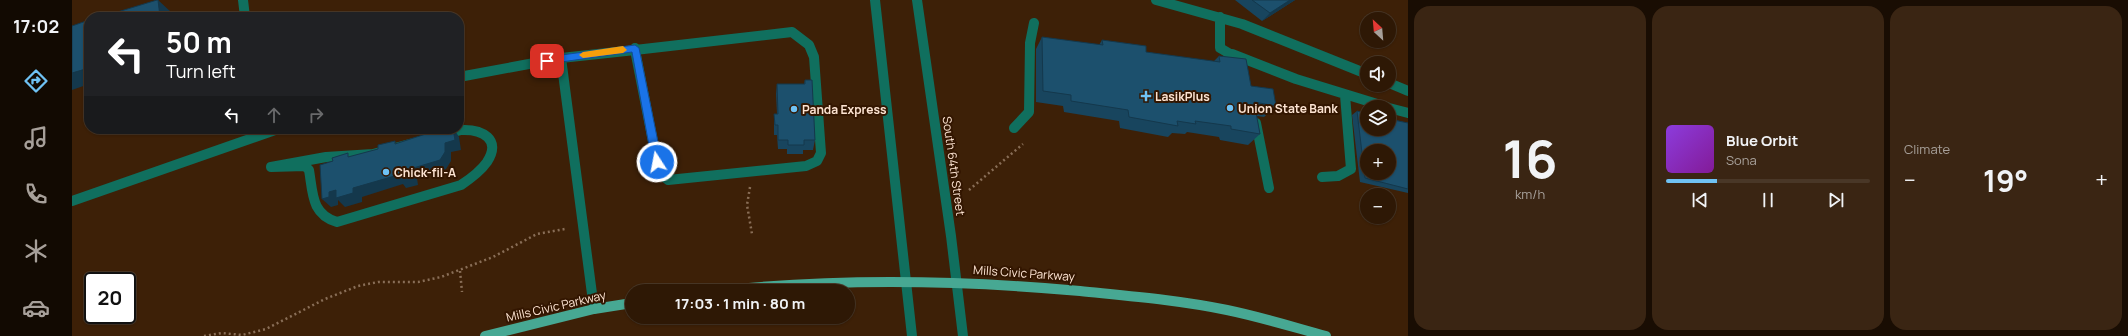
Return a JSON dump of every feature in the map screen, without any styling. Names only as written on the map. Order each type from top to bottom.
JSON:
[{"type":"main road","name":"Mills Civic Parkway","points":[[813,284],[955,281],[1134,296],[1228,310],[1326,336]]},
{"type":"main road","name":"Mills Civic Parkway","points":[[485,336],[594,309],[625,304]]},
{"type":"street","points":[[242,0],[244,12]]},
{"type":"street","points":[[875,0],[912,336]]},
{"type":"street","name":"South 64th Street","points":[[917,0],[951,236],[955,281],[963,336]]},
{"type":"street","points":[[1156,0],[1242,24],[1360,71]]},
{"type":"street","points":[[1220,17],[1220,48],[1296,79],[1363,100]]},
{"type":"street","points":[[1014,128],[1029,112],[1030,43],[1034,23]]},
{"type":"street","points":[[464,76],[561,58],[635,48],[792,32],[806,40],[812,48],[821,153],[817,161],[806,166],[668,180],[661,174],[657,162],[635,48]]},
{"type":"street","points":[[1232,54],[1244,65],[1246,70]]},
{"type":"street","points":[[561,58],[594,309]]},
{"type":"street","points":[[1396,86],[1408,91]]},
{"type":"street","points":[[1322,177],[1338,176],[1351,169],[1345,95]]},
{"type":"street","points":[[1396,109],[1408,113]]},
{"type":"street","points":[[1255,116],[1270,188]]},
{"type":"street","points":[[271,167],[304,166],[309,170],[317,211],[326,220],[337,222],[461,185],[487,163],[492,154],[491,142],[485,133],[476,130],[464,130]]},
{"type":"street","points":[[72,201],[257,134]]},
{"type":"street","points":[[271,167],[326,157],[372,154],[446,134]]},
{"type":"path","points":[[969,190],[1023,144]]},
{"type":"path","points":[[752,234],[747,205],[753,172]]},
{"type":"path","points":[[204,336],[222,333],[242,335],[266,329],[325,299],[358,286],[378,282],[418,282],[460,271],[537,234],[565,228]]},
{"type":"path","points":[[460,271],[462,292]]},
{"type":"building","points":[[158,0],[159,12],[118,12]]},
{"type":"building","points":[[1252,0],[1290,0],[1270,13]]},
{"type":"building","points":[[84,22],[84,69],[72,73],[72,26]]},
{"type":"building","points":[[1042,37],[1103,45],[1102,40],[1146,46],[1146,52],[1220,62],[1219,56],[1246,59],[1251,86],[1273,89],[1276,106],[1254,102],[1260,134],[1231,129],[1231,126],[1195,121],[1196,124],[1177,121],[1178,126],[1129,117],[1128,110],[1071,101],[1071,95],[1043,91]]},
{"type":"building","name":"Panda Express","points":[[805,80],[812,80],[815,140],[804,140],[804,145],[788,145],[788,140],[778,140],[778,125],[775,125],[774,114],[778,114],[777,84],[805,84]]},
{"type":"building","points":[[1357,111],[1360,112],[1360,136],[1396,136],[1396,120],[1408,123],[1408,189],[1373,180],[1396,180],[1396,144],[1361,144]]},
{"type":"building","name":"Chick-fil-A","points":[[426,134],[454,134],[455,140],[445,143],[445,152],[440,160],[410,169],[411,176],[399,179],[398,175],[353,188],[353,193],[336,198],[336,190],[329,192],[329,197],[322,199],[320,165],[333,161],[332,158],[348,153],[348,157],[378,149],[378,145],[395,141],[395,144]]},
{"type":"slow traffic","points":[[583,55],[623,50]]},
{"type":"place","name":"LasikPlus","points":[[1146,96]]},
{"type":"place","name":"Union State Bank","points":[[1230,108]]},
{"type":"place","name":"Panda Express","points":[[794,109]]},
{"type":"place","name":"Chick-fil-A","points":[[386,172]]},
{"type":"route","points":[[547,61],[635,48],[657,162]]}]
